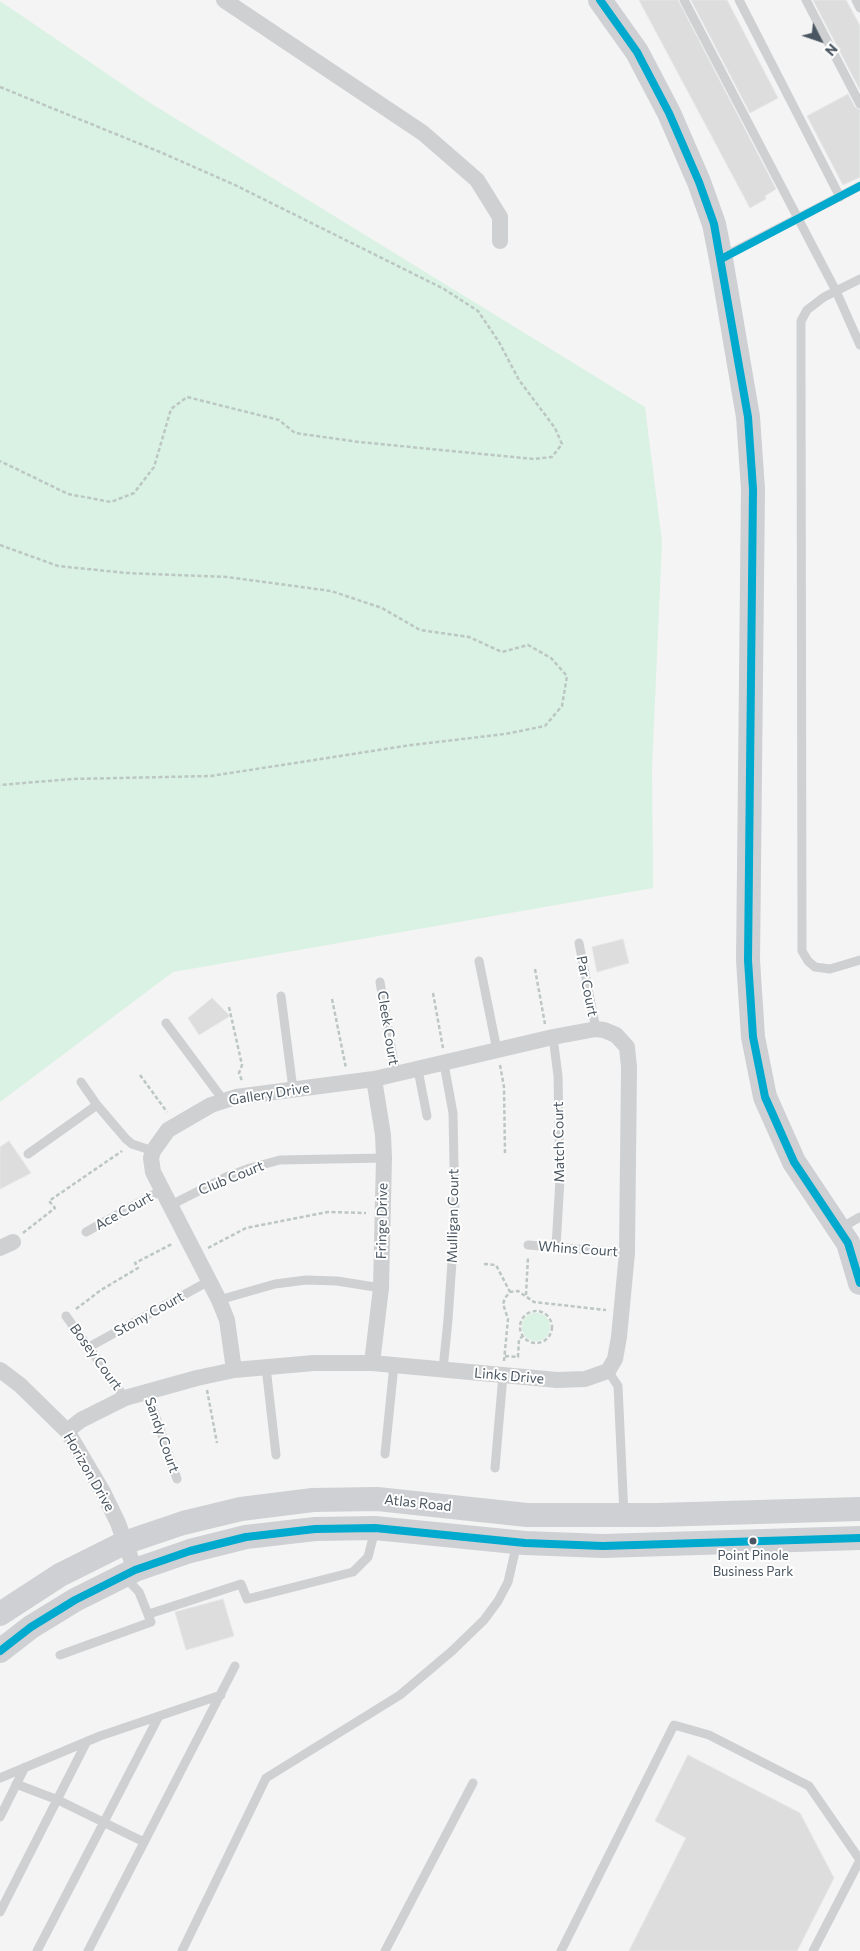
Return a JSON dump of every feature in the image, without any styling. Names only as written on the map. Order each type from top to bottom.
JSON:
[{"type":"street","points":[[224,0],[423,133],[477,180],[500,217],[500,241]]},
{"type":"street","points":[[600,0],[637,52],[673,121],[700,182],[714,224],[721,258],[748,417],[753,489],[748,960],[753,1037],[765,1097],[794,1162],[849,1241],[860,1283]]},
{"type":"street","points":[[600,1029],[616,1035],[627,1047],[630,1066],[627,1253],[616,1359],[608,1371]]},
{"type":"street","name":"Gallery Drive","points":[[153,1151],[168,1130],[211,1105],[224,1101],[246,1096],[396,1075],[497,1050],[600,1029]]},
{"type":"street","name":"Fringe Drive","points":[[372,1363],[381,1288],[384,1158],[384,1135],[374,1079]]},
{"type":"street","points":[[153,1151],[151,1158],[153,1172],[187,1236],[227,1320],[234,1370]]},
{"type":"street","name":"Links Drive","points":[[67,1431],[81,1420],[125,1398],[234,1370],[314,1363],[372,1363],[557,1380],[585,1380],[608,1371]]},
{"type":"street","name":"Horizon Drive","points":[[0,1370],[27,1392],[67,1431],[103,1492],[118,1524],[124,1543],[129,1572]]},
{"type":"street","name":"Atlas Road","points":[[0,1614],[60,1575],[124,1543],[183,1524],[241,1509],[313,1500],[377,1499],[527,1515],[624,1516],[860,1509]]},
{"type":"street","name":"Atlas Road","points":[[0,1651],[32,1627],[75,1600],[129,1572],[190,1551],[246,1537],[315,1529],[375,1528],[517,1543],[603,1546],[860,1538]]},
{"type":"lane","points":[[684,0],[836,291],[860,345]]},
{"type":"lane","points":[[740,0],[840,197]]},
{"type":"lane","points":[[806,0],[860,104]]},
{"type":"lane","points":[[856,0],[860,8]]},
{"type":"lane","points":[[721,258],[860,186]]},
{"type":"lane","points":[[860,279],[836,291],[807,310],[801,322],[802,951],[815,968],[830,969],[860,960]]},
{"type":"lane","name":"Par Court","points":[[579,943],[600,1029]]},
{"type":"lane","points":[[479,961],[497,1050]]},
{"type":"lane","name":"Cleek Court","points":[[380,982],[396,1075]]},
{"type":"lane","points":[[281,996],[293,1089]]},
{"type":"lane","points":[[166,1023],[224,1101]]},
{"type":"lane","name":"Match Court","points":[[551,1038],[558,1076],[560,1179],[556,1247]]},
{"type":"lane","name":"Mulligan Court","points":[[443,1369],[455,1217],[453,1113],[444,1064]]},
{"type":"lane","points":[[418,1070],[427,1116]]},
{"type":"lane","points":[[81,1082],[97,1105],[132,1144],[153,1151]]},
{"type":"lane","points":[[28,1154],[97,1105]]},
{"type":"lane","name":"Club Court","points":[[171,1205],[226,1177],[280,1160],[384,1158]]},
{"type":"lane","name":"Ace Court","points":[[86,1232],[162,1190]]},
{"type":"lane","points":[[849,1241],[860,1217]]},
{"type":"lane","name":"Whins Court","points":[[528,1246],[627,1253]]},
{"type":"lane","points":[[219,1300],[275,1284],[306,1280],[381,1288]]},
{"type":"lane","name":"Stony Court","points":[[89,1347],[209,1281]]},
{"type":"lane","name":"Bosey Court","points":[[66,1316],[125,1398]]},
{"type":"lane","points":[[385,1454],[394,1365]]},
{"type":"lane","points":[[266,1367],[276,1455]]},
{"type":"lane","points":[[608,1371],[618,1386],[624,1516]]},
{"type":"lane","points":[[495,1468],[503,1375]]},
{"type":"lane","name":"Sandy Court","points":[[147,1391],[176,1479]]},
{"type":"lane","points":[[148,1614],[241,1584],[247,1599],[353,1572],[368,1557],[375,1528]]},
{"type":"lane","points":[[182,1951],[266,1778],[400,1695],[452,1651],[484,1620],[498,1601],[508,1582],[517,1543]]},
{"type":"lane","points":[[60,1655],[151,1622],[129,1572]]},
{"type":"lane","points":[[88,1951],[235,1666]]},
{"type":"lane","points":[[0,1778],[87,1741],[221,1695]]},
{"type":"lane","points":[[37,1951],[158,1716]]},
{"type":"lane","points":[[561,1951],[674,1725],[709,1735],[809,1786],[860,1860],[813,1951]]},
{"type":"lane","points":[[0,1912],[87,1741]]},
{"type":"lane","points":[[0,1817],[25,1768]]},
{"type":"lane","points":[[386,1951],[473,1783]]},
{"type":"lane","points":[[16,1784],[58,1800],[144,1842]]},
{"type":"path","points":[[0,87],[160,152],[235,185],[444,289],[478,311],[499,342],[518,380],[551,421],[562,444],[552,457],[534,459],[359,442],[295,432],[280,420],[187,397],[171,409],[154,467],[134,493],[111,502],[68,494],[0,461]]},
{"type":"path","points":[[0,545],[58,566],[128,573],[227,577],[331,591],[382,608],[420,630],[469,637],[502,652],[528,645],[551,658],[567,676],[562,706],[545,726],[505,734],[411,745],[211,776],[72,779],[0,785]]},
{"type":"path","points":[[535,969],[551,1038]]},
{"type":"path","points":[[433,993],[444,1064]]},
{"type":"path","points":[[332,999],[349,1083]]},
{"type":"path","points":[[228,1007],[242,1065],[239,1073],[246,1096]]},
{"type":"path","points":[[497,1050],[504,1087],[505,1153]]},
{"type":"path","points":[[140,1075],[176,1126]]},
{"type":"path","points":[[6,1245],[55,1208],[49,1201],[132,1144]]},
{"type":"path","points":[[196,1255],[246,1228],[328,1212],[382,1213]]},
{"type":"path","points":[[66,1316],[101,1290],[138,1268],[136,1263],[187,1236]]},
{"type":"path","points":[[526,1295],[528,1246]]},
{"type":"path","points":[[484,1264],[496,1264],[510,1292]]},
{"type":"path","points":[[503,1375],[508,1319],[503,1304],[510,1292],[518,1291],[534,1302],[622,1311]]},
{"type":"path","points":[[540,1311],[541,1303]]},
{"type":"path","points":[[532,1311],[540,1311],[552,1322],[552,1328],[549,1337],[539,1343],[532,1343],[523,1336],[520,1328],[523,1318],[532,1311]]},
{"type":"path","points":[[505,1356],[518,1357],[518,1339],[523,1336]]},
{"type":"path","points":[[205,1376],[217,1443]]},
{"type":"green space","points":[[0,1],[147,101],[645,407],[662,542],[652,767],[653,888],[173,972],[0,1102]]},
{"type":"green space","points":[[536,1313],[546,1317],[550,1327],[546,1337],[536,1341],[526,1337],[522,1327],[526,1317]]},
{"type":"building","points":[[639,0],[678,0],[776,189],[765,196],[766,199],[750,208]]},
{"type":"building","points":[[691,0],[727,0],[778,98],[750,113]]},
{"type":"building","points":[[813,0],[846,0],[860,26],[860,90]]},
{"type":"building","points":[[848,94],[855,107],[860,110],[860,177],[843,185],[807,116]]},
{"type":"building","points":[[623,939],[629,963],[597,972],[592,947]]},
{"type":"building","points":[[212,998],[230,1016],[199,1035],[188,1018]]},
{"type":"building","points":[[9,1141],[31,1173],[0,1189],[0,1147]]},
{"type":"building","points":[[223,1599],[234,1636],[186,1650],[175,1612]]},
{"type":"building","points":[[688,1755],[800,1813],[834,1878],[797,1951],[629,1951],[686,1838],[655,1821]]},
{"type":"transit line","points":[[600,0],[637,52],[669,113],[699,182],[714,224],[748,417],[753,489],[748,960],[753,1037],[765,1097],[794,1162],[848,1243],[860,1283]]},
{"type":"transit line","points":[[721,259],[860,186]]},
{"type":"transit line","points":[[0,1651],[31,1627],[75,1600],[135,1570],[190,1551],[246,1537],[315,1529],[375,1528],[525,1543],[603,1546],[860,1538]]},
{"type":"place","name":"Point Pinole Business Park","points":[[753,1541]]}]
